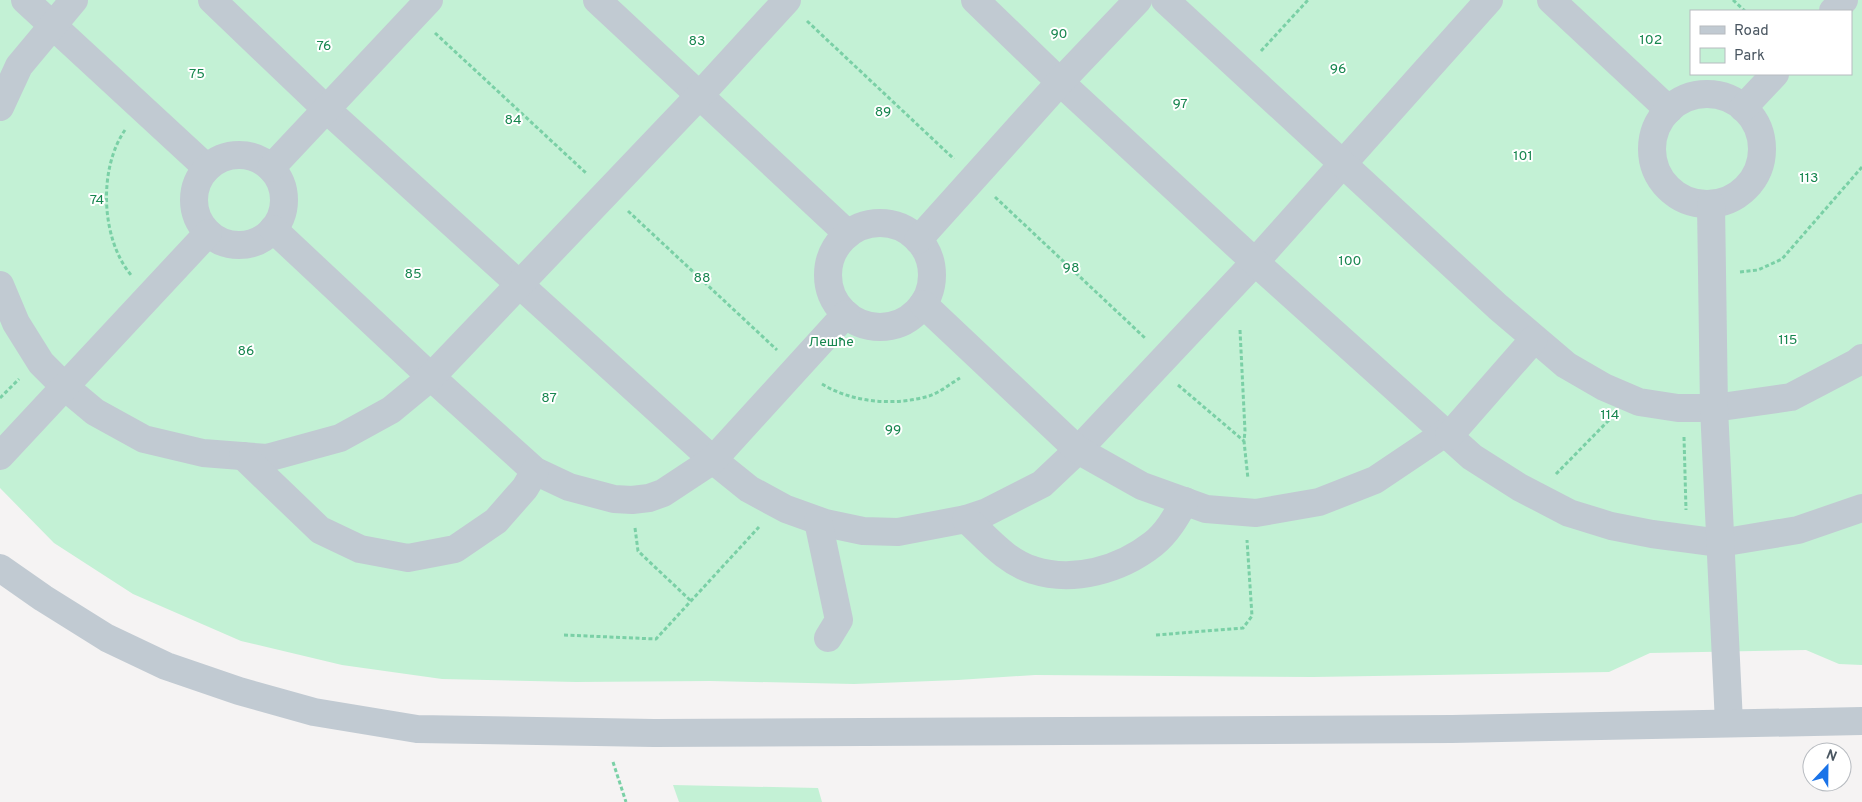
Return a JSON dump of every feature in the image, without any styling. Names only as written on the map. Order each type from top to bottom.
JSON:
[{"type":"street","points":[[25,0],[207,168]]},
{"type":"street","points":[[0,107],[19,66],[74,0]]},
{"type":"street","points":[[212,0],[326,109],[713,460],[749,489],[786,509],[818,521],[862,531],[898,532],[966,519],[987,512],[1042,484],[1078,450],[1255,262],[1489,0]]},
{"type":"street","points":[[597,0],[848,234]]},
{"type":"street","points":[[0,285],[16,324],[41,363],[94,412],[144,439],[202,453],[267,458],[340,438],[391,410],[431,377],[699,96],[787,0]]},
{"type":"street","points":[[975,0],[1060,82],[1255,262],[1472,457],[1519,487],[1569,513],[1611,526],[1652,534],[1720,542],[1798,530],[1862,508]]},
{"type":"street","points":[[918,240],[1060,82],[1138,0]]},
{"type":"street","points":[[1165,0],[1534,339],[1566,365],[1604,387],[1640,402],[1683,408],[1714,408],[1791,397],[1862,358]]},
{"type":"street","points":[[1551,0],[1669,110]]},
{"type":"street","points":[[1834,10],[1844,0]]},
{"type":"street","points":[[271,168],[422,7]]},
{"type":"street","points":[[1743,108],[1774,75]]},
{"type":"street","points":[[1698,95],[1714,95],[1729,100],[1743,108],[1755,123],[1761,140],[1761,158],[1755,176],[1744,190],[1728,200],[1711,204],[1694,203],[1678,196],[1665,186],[1656,171],[1652,155],[1653,139],[1658,122],[1669,110],[1682,100],[1698,95]]},
{"type":"street","points":[[230,155],[244,155],[257,158],[271,168],[283,189],[284,203],[273,229],[262,238],[242,244],[230,244],[208,233],[198,219],[194,205],[194,192],[199,178],[207,168],[218,160],[230,155]]},
{"type":"street","points":[[1711,204],[1714,408],[1729,723]]},
{"type":"street","points":[[877,223],[892,224],[906,230],[918,240],[926,251],[931,264],[932,278],[929,292],[923,304],[911,317],[896,324],[878,327],[861,324],[846,314],[836,303],[830,289],[828,274],[830,259],[837,245],[848,234],[861,226],[877,223]]},
{"type":"street","points":[[273,229],[431,377],[535,471],[569,487],[614,499],[632,500],[663,494],[713,460],[846,314]]},
{"type":"street","points":[[0,456],[208,233]]},
{"type":"street","points":[[923,304],[1078,450],[1142,486],[1206,509],[1244,512],[1256,512],[1319,502],[1375,480],[1447,434],[1534,339]]},
{"type":"street","points":[[243,456],[320,530],[360,549],[408,558],[455,549],[496,520],[525,488],[535,471]]},
{"type":"street","points":[[966,519],[1007,557],[1032,570],[1064,576],[1096,572],[1128,560],[1153,544],[1173,522],[1185,501]]},
{"type":"street","points":[[818,521],[839,620],[828,638]]},
{"type":"street","points":[[0,568],[43,598],[107,638],[166,666],[239,691],[314,712],[417,729],[604,732],[1443,729],[1862,721]]},
{"type":"path","points":[[1242,71],[1308,0]]},
{"type":"path","points":[[1733,0],[1744,10]]},
{"type":"path","points":[[422,7],[607,192],[797,368],[828,388],[859,398],[891,402],[930,396],[963,376],[980,357]]},
{"type":"path","points":[[141,107],[122,134],[112,159],[109,167],[106,200],[111,236],[119,258],[149,296]]},
{"type":"path","points":[[1712,276],[1758,270],[1782,259],[1862,167]]},
{"type":"path","points":[[1240,330],[1246,431],[1244,441],[1248,479]]},
{"type":"path","points":[[1156,367],[1244,441]]},
{"type":"path","points":[[0,398],[22,376]]},
{"type":"path","points":[[1541,498],[1548,482],[1616,412],[1624,395]]},
{"type":"path","points":[[1683,408],[1687,538]]},
{"type":"path","points":[[632,500],[638,551],[691,601]]},
{"type":"path","points":[[1156,635],[1243,628],[1252,616],[1244,512]]},
{"type":"path","points":[[564,635],[656,639],[762,523]]},
{"type":"path","points":[[604,732],[626,802]]},
{"type":"green space","name":"Лешће","points":[[0,0],[1862,0],[1862,665],[1839,664],[1806,650],[1650,653],[1609,672],[1313,677],[1035,675],[854,684],[442,679],[342,665],[241,641],[133,594],[54,543],[0,488]]},
{"type":"green space","points":[[673,785],[818,788],[822,802],[679,802]]},
{"type":"park label","name":"90","points":[[1059,33]]},
{"type":"park label","name":"102","points":[[1651,39]]},
{"type":"park label","name":"83","points":[[697,40]]},
{"type":"park label","name":"76","points":[[324,45]]},
{"type":"park label","name":"96","points":[[1338,68]]},
{"type":"park label","name":"75","points":[[197,73]]},
{"type":"park label","name":"97","points":[[1180,103]]},
{"type":"park label","name":"89","points":[[883,111]]},
{"type":"park label","name":"84","points":[[513,119]]},
{"type":"park label","name":"101","points":[[1523,155]]},
{"type":"park label","name":"113","points":[[1809,177]]},
{"type":"park label","name":"74","points":[[97,199]]},
{"type":"park label","name":"100","points":[[1350,260]]},
{"type":"park label","name":"98","points":[[1071,267]]},
{"type":"park label","name":"85","points":[[413,273]]},
{"type":"park label","name":"88","points":[[702,277]]},
{"type":"park label","name":"115","points":[[1788,339]]},
{"type":"park label","name":"86","points":[[246,350]]},
{"type":"park label","name":"87","points":[[549,397]]},
{"type":"park label","name":"114","points":[[1610,414]]},
{"type":"park label","name":"99","points":[[893,429]]}]
